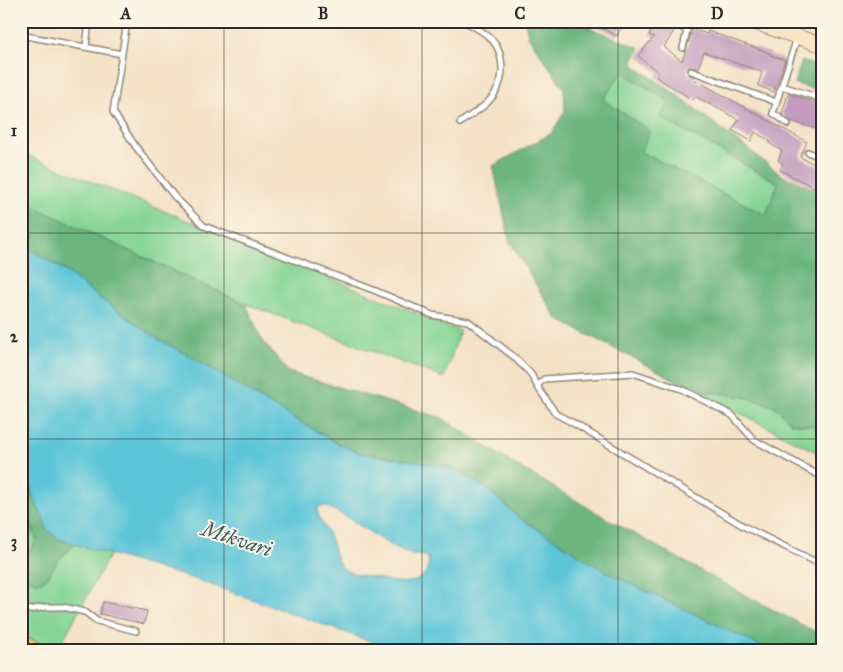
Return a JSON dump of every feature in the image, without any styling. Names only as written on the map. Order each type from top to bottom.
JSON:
[{"type":"highway","points":[[21,644],[32,651]]},
{"type":"main road","points":[[750,21],[822,46]]},
{"type":"lane","points":[[86,47],[89,21]]},
{"type":"lane","points":[[127,21],[113,112],[136,147],[174,196],[204,226],[376,291],[432,315],[468,321],[513,356],[531,374],[556,414],[744,526],[822,564]]},
{"type":"lane","points":[[460,123],[488,102],[501,84],[502,59],[496,44],[480,29],[463,21]]},
{"type":"lane","points":[[670,21],[686,30]]},
{"type":"lane","points":[[683,48],[689,21]]},
{"type":"lane","points":[[21,35],[122,54]]},
{"type":"lane","points":[[788,124],[773,113],[797,37]]},
{"type":"lane","points":[[691,71],[776,102]]},
{"type":"lane","points":[[782,86],[822,99]]},
{"type":"lane","points":[[808,152],[822,158]]},
{"type":"lane","points":[[537,386],[544,379],[633,373],[681,389],[732,415],[754,440],[822,477]]},
{"type":"lane","points":[[21,608],[30,610],[46,607],[63,607],[84,612],[97,621],[136,631]]},
{"type":"green space","points":[[525,21],[587,21],[585,26],[640,48],[632,64],[677,95],[783,176],[822,192],[822,424],[813,426],[791,423],[775,407],[746,397],[695,390],[557,319],[510,242],[493,166],[552,133],[565,111],[564,88],[528,36]],"holes":[[[622,72],[670,102],[660,117],[778,183],[766,215],[641,152],[650,130],[603,100]]]},
{"type":"green space","points":[[802,61],[822,68],[822,92],[794,83]]},
{"type":"green space","points":[[622,72],[670,102],[660,117],[778,183],[766,215],[641,152],[603,100]]},
{"type":"green space","points":[[21,153],[460,331],[444,378],[246,304],[21,201]]},
{"type":"green space","points":[[21,201],[246,304],[261,338],[288,372],[442,418],[512,463],[611,521],[754,600],[822,635],[822,651],[772,651],[608,573],[517,516],[492,493],[469,477],[450,468],[360,453],[341,445],[284,413],[197,360],[158,339],[97,296],[70,274],[35,252],[21,246]]},
{"type":"green space","points":[[695,390],[746,397],[775,407],[791,423],[813,426],[822,424],[822,455]]},
{"type":"green space","points":[[21,455],[32,493],[47,529],[58,539],[75,544],[58,560],[47,578],[38,583],[24,578],[25,558],[37,540],[21,499]]},
{"type":"green space","points":[[21,499],[37,541],[25,558],[47,578],[58,560],[75,544],[110,554],[57,651],[48,651],[21,633]]},
{"type":"water","name":"Mtkvari","points":[[21,246],[35,252],[70,274],[97,296],[158,339],[341,445],[360,453],[450,468],[469,477],[492,493],[517,516],[608,573],[772,651],[404,651],[386,647],[198,580],[58,539],[47,529],[32,493],[21,455]],"holes":[[[325,506],[340,513],[390,545],[413,555],[426,556],[429,560],[427,570],[416,581],[408,582],[390,581],[347,571],[338,562],[330,537],[319,516],[317,509]]]},
{"type":"building","points":[[587,21],[625,21],[617,36]]},
{"type":"building","points":[[656,22],[674,31],[664,47],[682,61],[693,29],[707,34],[708,31],[785,60],[774,92],[758,86],[762,72],[704,52],[698,69],[690,67],[687,71],[689,75],[695,77],[694,79],[807,142],[800,157],[822,168],[822,184],[818,182],[815,188],[780,170],[783,164],[778,160],[782,151],[769,143],[770,141],[755,132],[751,141],[732,130],[739,120],[695,96],[693,100],[656,77],[659,73],[638,56],[654,37],[649,35]]},
{"type":"building","points":[[788,94],[822,104],[822,131],[791,121],[782,114]]},
{"type":"building","points":[[103,602],[147,611],[144,624],[100,614]]}]
